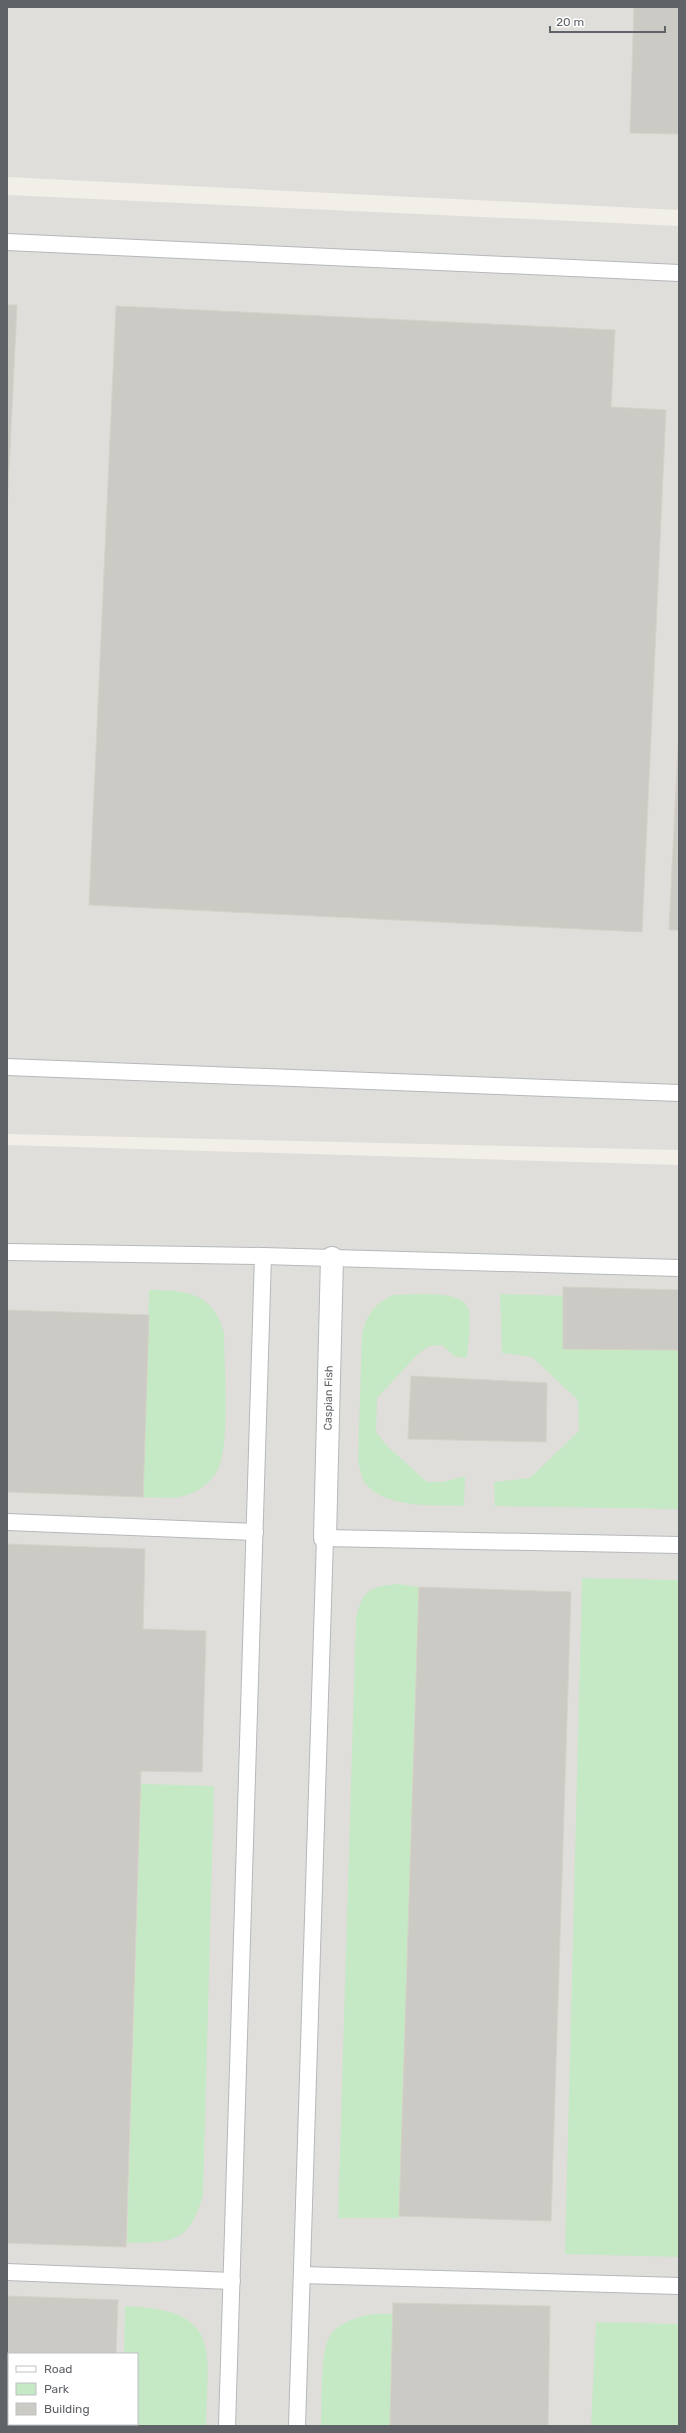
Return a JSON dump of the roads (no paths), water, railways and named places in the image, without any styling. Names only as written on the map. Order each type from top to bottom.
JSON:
[{"type":"street","name":"Caspian Fish","points":[[325,1538],[332,1258]]},
{"type":"lane","points":[[7,242],[679,273]]},
{"type":"lane","points":[[7,1067],[679,1093]]},
{"type":"lane","points":[[7,1252],[263,1256],[679,1268]]},
{"type":"lane","points":[[227,2426],[263,1256]]},
{"type":"lane","points":[[7,1522],[255,1532]]},
{"type":"lane","points":[[297,2426],[325,1538],[679,1545]]},
{"type":"lane","points":[[7,2272],[232,2281]]},
{"type":"lane","points":[[302,2275],[679,2286]]}]
